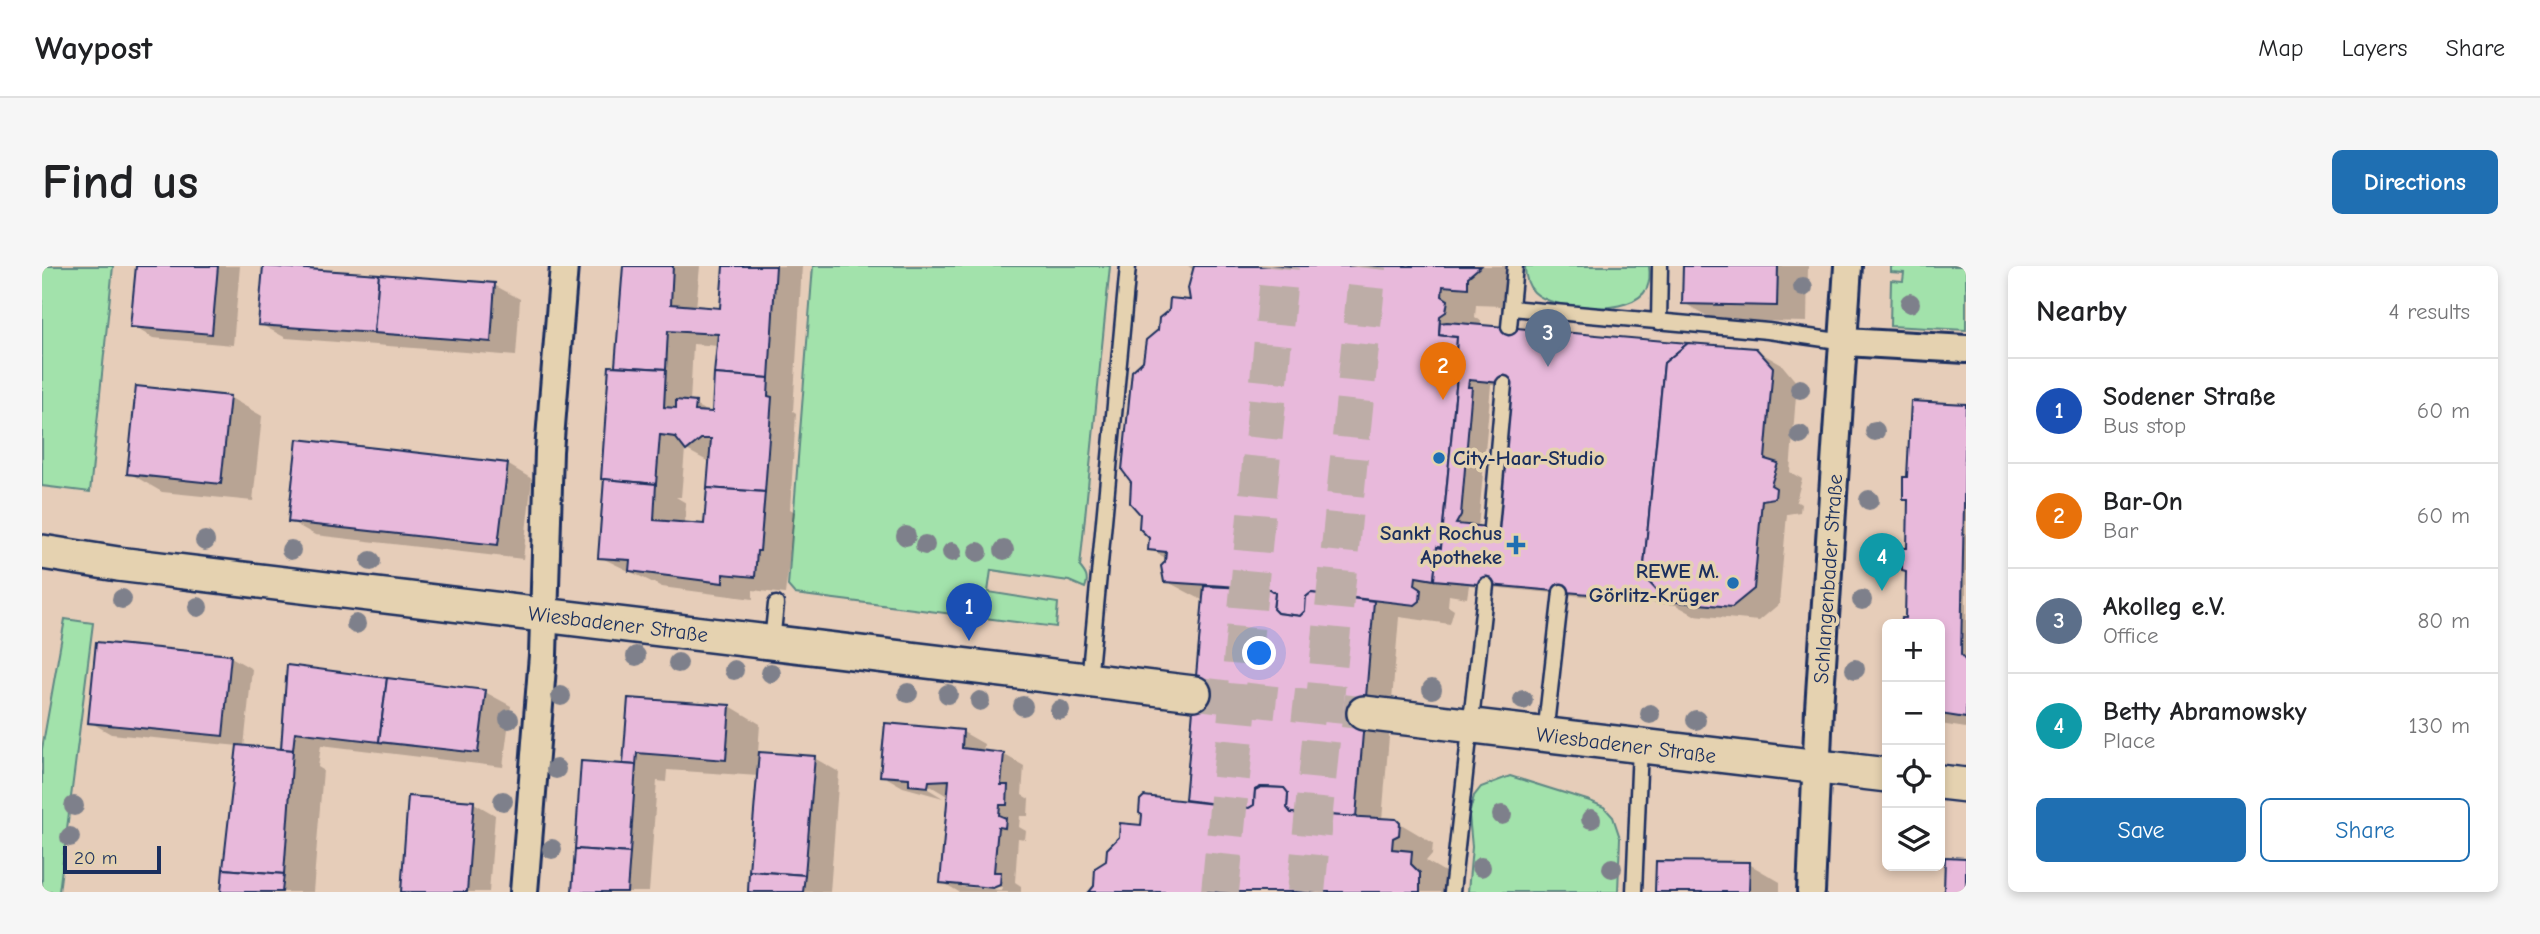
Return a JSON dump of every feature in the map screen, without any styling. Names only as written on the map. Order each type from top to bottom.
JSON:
[{"type":"street","points":[[524,892],[545,615],[549,451],[564,266]]},
{"type":"street","name":"Schlangenbader Straße","points":[[1811,892],[1815,767],[1848,266]]},
{"type":"street","points":[[1844,342],[1966,349]]},
{"type":"street","name":"Wiesbadener Straße","points":[[42,552],[118,564],[1194,693]]},
{"type":"street","name":"Wiesbadener Straße","points":[[1364,713],[1882,774]]},
{"type":"street","points":[[1945,783],[1966,785]]},
{"type":"lane","points":[[1089,681],[1128,266]]},
{"type":"lane","points":[[1509,327],[1515,266]]},
{"type":"lane","points":[[1660,266],[1660,322]]},
{"type":"lane","points":[[1511,308],[1768,331],[1844,342]]},
{"type":"lane","points":[[1491,527],[1504,384]]},
{"type":"lane","points":[[1452,892],[1486,585]]},
{"type":"lane","points":[[1545,735],[1561,592]]},
{"type":"lane","points":[[772,642],[776,604]]},
{"type":"lane","points":[[1634,892],[1640,747]]},
{"type":"green space","points":[[42,266],[113,266],[90,492],[42,486]]},
{"type":"green space","points":[[813,266],[1110,266],[1080,567],[1086,577],[1085,588],[1069,581],[991,570],[988,592],[1058,603],[1056,627],[795,594],[788,586]]},
{"type":"green space","points":[[1525,266],[1649,266],[1649,277],[1647,288],[1639,297],[1626,304],[1574,307],[1544,298],[1534,292],[1527,280]]},
{"type":"green space","points":[[1891,266],[1966,266],[1966,330],[1890,326],[1891,280],[1903,281],[1904,273],[1891,272]]},
{"type":"green space","points":[[65,619],[93,623],[59,892],[42,892],[42,749]]},
{"type":"green space","points":[[1510,776],[1604,807],[1613,817],[1620,838],[1618,892],[1468,892],[1472,847],[1469,815],[1474,796],[1481,787]]},
{"type":"building","points":[[136,266],[218,266],[212,334],[130,327]]},
{"type":"building","points":[[263,266],[379,274],[374,333],[258,325]]},
{"type":"building","points":[[623,266],[673,266],[671,304],[720,308],[723,266],[776,266],[769,378],[714,374],[718,334],[668,331],[666,369],[615,366]]},
{"type":"building","points":[[1194,266],[1481,266],[1468,277],[1468,288],[1443,286],[1442,296],[1448,300],[1446,312],[1440,316],[1439,335],[1457,337],[1456,355],[1459,355],[1441,548],[1437,547],[1434,580],[1416,577],[1415,585],[1421,589],[1420,601],[1415,605],[1311,593],[1306,597],[1305,611],[1300,616],[1277,613],[1273,609],[1275,593],[1269,589],[1164,582],[1161,566],[1165,562],[1166,552],[1148,550],[1149,538],[1139,528],[1140,514],[1130,503],[1131,482],[1122,470],[1132,371],[1143,361],[1146,340],[1158,330],[1159,318],[1169,310],[1170,298],[1190,300],[1188,288]]},
{"type":"building","points":[[1683,266],[1778,266],[1777,306],[1682,304]]},
{"type":"building","points":[[379,274],[495,283],[491,342],[374,333]]},
{"type":"building","points":[[1440,323],[1688,343],[1664,363],[1643,576],[1667,601],[1434,580],[1437,547],[1441,548],[1459,355],[1456,355],[1457,337],[1439,335]],"holes":[[[1469,380],[1511,384],[1498,528],[1456,524],[1461,515],[1472,387],[1468,387]]]},
{"type":"building","points":[[1688,343],[1756,348],[1773,367],[1765,459],[1778,463],[1771,485],[1776,488],[1775,498],[1762,500],[1754,589],[1732,607],[1667,601],[1643,576],[1664,363]]},
{"type":"building","points":[[609,366],[666,369],[664,407],[676,408],[676,400],[696,402],[695,411],[712,412],[714,374],[769,378],[768,396],[772,397],[765,492],[707,488],[711,439],[701,439],[686,451],[675,437],[660,435],[656,484],[601,479]]},
{"type":"building","points":[[136,386],[230,396],[221,484],[127,474]]},
{"type":"building","points":[[1911,401],[1966,404],[1961,655],[1966,661],[1966,718],[1945,715],[1945,619],[1901,619],[1905,618],[1906,571],[1902,570],[1902,548],[1907,548],[1908,500],[1903,500],[1903,477],[1907,477]]},
{"type":"building","points":[[297,439],[508,463],[498,545],[288,522]]},
{"type":"building","points":[[604,479],[656,484],[654,520],[704,524],[707,488],[765,492],[755,577],[723,574],[723,583],[629,571],[630,560],[598,558]]},
{"type":"building","points":[[1204,586],[1269,589],[1275,593],[1273,609],[1277,613],[1300,616],[1305,611],[1306,597],[1311,593],[1374,601],[1356,817],[1291,813],[1287,808],[1288,793],[1284,788],[1261,787],[1255,790],[1254,805],[1249,808],[1185,800]]},
{"type":"building","points":[[96,642],[231,655],[223,736],[88,723]]},
{"type":"building","points":[[287,665],[387,678],[379,742],[295,732],[293,750],[281,749]]},
{"type":"building","points":[[387,678],[486,690],[478,753],[379,742]]},
{"type":"building","points":[[628,698],[730,705],[726,760],[637,753],[636,765],[623,764]]},
{"type":"building","points":[[885,723],[963,730],[962,748],[1004,753],[1001,785],[1008,785],[1007,805],[1000,805],[999,815],[1006,818],[1005,828],[998,827],[994,872],[1001,872],[1000,885],[993,888],[940,883],[949,780],[929,781],[928,787],[909,785],[909,778],[880,776]]},
{"type":"building","points":[[237,745],[293,750],[284,874],[223,869]]},
{"type":"building","points":[[759,752],[815,756],[805,875],[749,871]]},
{"type":"building","points":[[581,761],[636,765],[630,853],[575,849]]},
{"type":"building","points":[[1261,787],[1284,788],[1288,793],[1287,808],[1291,813],[1396,819],[1400,823],[1399,835],[1393,838],[1392,849],[1412,851],[1411,864],[1420,873],[1420,892],[1089,892],[1094,886],[1095,868],[1106,861],[1107,849],[1119,837],[1120,823],[1141,825],[1140,800],[1144,796],[1249,808],[1254,805],[1255,790]]},
{"type":"building","points":[[408,796],[474,801],[467,892],[401,892]]},
{"type":"building","points":[[575,849],[630,853],[627,892],[572,892]]},
{"type":"building","points":[[1945,857],[1966,858],[1966,892],[1944,892]]},
{"type":"building","points":[[1656,861],[1750,862],[1749,892],[1655,892]]},
{"type":"building","points":[[223,869],[284,874],[282,892],[221,892]]},
{"type":"building","points":[[749,871],[805,875],[803,892],[748,892]]},
{"type":"tunnel","points":[[1220,892],[1280,266]]},
{"type":"tunnel","points":[[1306,892],[1368,266]]},
{"type":"tunnel","points":[[1194,693],[1364,713]]},
{"type":"place","name":"Akolleg e.V.","points":[[1548,367]]},
{"type":"place","name":"Bar-On","points":[[1443,400]]},
{"type":"place","name":"City-Haar-Studio","points":[[1439,458]]},
{"type":"place","name":"Sankt Rochus Apotheke","points":[[1516,545]]},
{"type":"place","name":"REWE M. Görlitz-Krüger","points":[[1733,583]]},
{"type":"place","name":"Betty Abramowsky","points":[[1882,591]]},
{"type":"place","name":"Sodener Straße","points":[[969,641]]}]
